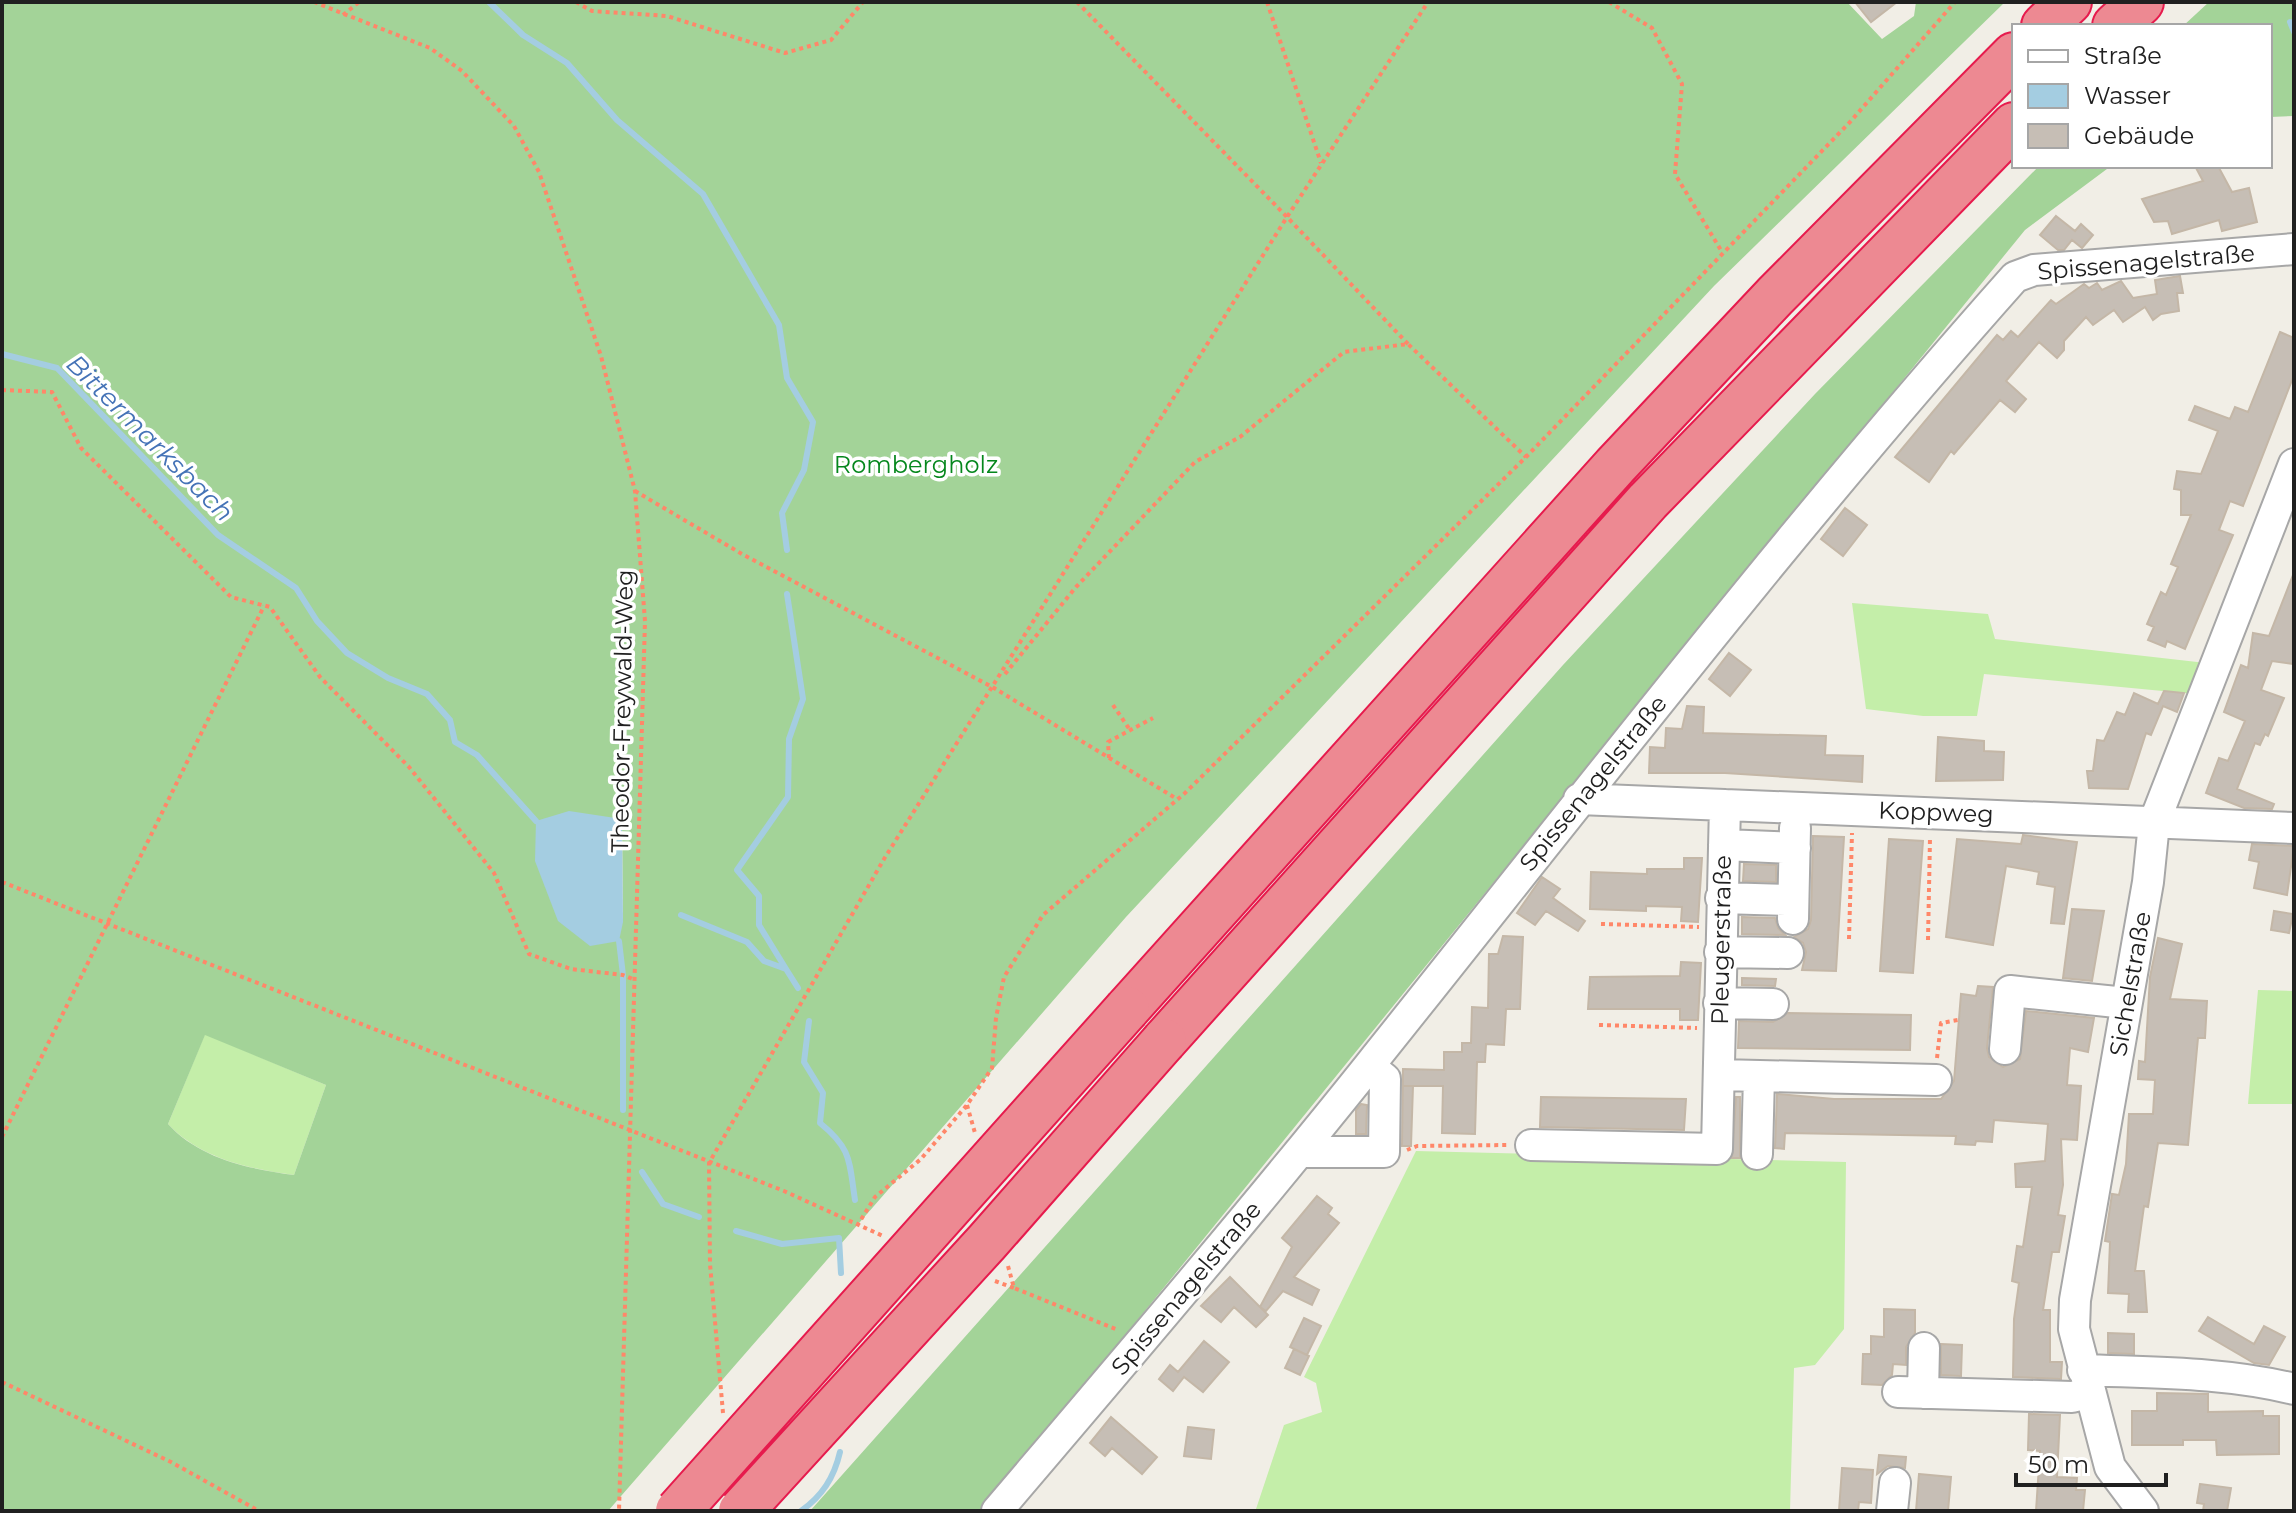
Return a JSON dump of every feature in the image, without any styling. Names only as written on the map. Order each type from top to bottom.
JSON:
[{"type":"highway","points":[[2046,24],[2069,2]]},
{"type":"highway","points":[[2117,24],[2141,2]]},
{"type":"highway","points":[[678,1511],[1615,466],[1775,296],[2012,57]]},
{"type":"highway","points":[[741,1511],[1648,501],[1917,220],[2012,127]]},
{"type":"street","name":"Spissenagelstraße","points":[[997,1511],[1299,1152],[1579,799],[1901,406],[2015,277],[2034,270],[2294,249]]},
{"type":"street","name":"Sichelstraße","points":[[2143,1511],[2110,1467],[2074,1329],[2075,1300],[2148,882],[2154,823],[2286,506],[2294,464]]},
{"type":"street","name":"Koppweg","points":[[1579,799],[2294,828]]},
{"type":"street","name":"Pleugerstraße","points":[[1531,1145],[1717,1149],[1725,805]]},
{"type":"street","points":[[1720,926],[1793,910],[1795,838],[1724,845]]},
{"type":"street","points":[[1720,926],[1788,953]]},
{"type":"street","points":[[2005,1049],[2010,991],[2126,1003]]},
{"type":"street","points":[[1719,1016],[1773,1004]]},
{"type":"street","points":[[1299,1152],[1384,1152],[1385,1079],[1369,1066]]},
{"type":"street","points":[[1719,1075],[1936,1080]]},
{"type":"street","points":[[1757,1154],[1762,1076]]},
{"type":"street","points":[[1924,1348],[1910,1393],[2072,1397],[2086,1382],[2210,1374],[2250,1378],[2294,1389]]},
{"type":"path","name":"Theodor-Freywald-Weg","points":[[314,2],[430,48],[462,71],[514,126],[539,172],[556,216],[601,356],[635,491],[645,621],[619,1511]]},
{"type":"path","points":[[343,15],[359,2]]},
{"type":"path","points":[[576,2],[592,11],[667,16],[785,53],[831,40],[863,2]]},
{"type":"path","points":[[1077,2],[1408,344],[1526,457]]},
{"type":"path","points":[[1267,2],[1321,163]]},
{"type":"path","points":[[723,1420],[710,1264],[709,1163],[884,859],[1321,163],[1428,2]]},
{"type":"path","points":[[1609,2],[1652,28],[1682,84],[1675,174],[1722,252]]},
{"type":"path","points":[[857,1226],[875,1197],[921,1159],[992,1068],[996,1018],[1004,977],[1043,915],[1177,799],[1526,457],[1850,122],[1955,2]]},
{"type":"path","points":[[994,688],[1076,587],[1195,462],[1240,437],[1344,352],[1408,344]]},
{"type":"path","points":[[2,390],[52,392],[81,448],[231,597],[270,607],[320,677],[409,767],[494,873],[529,954],[571,969],[623,975],[635,980]]},
{"type":"path","points":[[635,491],[742,554],[994,688],[1177,799]]},
{"type":"path","points":[[2,1137],[109,926],[264,606]]},
{"type":"path","points":[[1113,705],[1130,730]]},
{"type":"path","points":[[1109,758],[1108,742],[1153,718]]},
{"type":"path","points":[[1849,939],[1852,809]]},
{"type":"path","points":[[1928,940],[1931,811]]},
{"type":"path","points":[[2,882],[784,1191],[885,1237]]},
{"type":"path","points":[[1601,924],[1720,926]]},
{"type":"path","points":[[1599,1025],[1719,1016]]},
{"type":"path","points":[[1936,1080],[1941,1023],[1958,1020]]},
{"type":"path","points":[[1417,1146],[1531,1145]]},
{"type":"path","points":[[985,1277],[1014,1288]]},
{"type":"path","points":[[2,1382],[171,1462],[259,1511]]},
{"type":"green space","name":"Rombergholz","points":[[2,2],[1847,2],[1882,39],[1914,16],[1916,2],[2005,2],[1714,286],[1126,917],[608,1511],[2,1511]],"holes":[[[622,819],[623,922],[558,921]],[[205,1035],[326,1085],[294,1175],[243,1165],[210,1154],[168,1124]]]},
{"type":"green space","points":[[2209,2],[2294,2],[2294,116],[2272,117],[2272,24],[2185,24]]},
{"type":"green space","points":[[2037,168],[2108,168],[2025,230],[982,1511],[810,1511],[1563,665],[1815,394]]},
{"type":"green space","points":[[1852,603],[1988,614],[1995,639],[2206,663],[2194,694],[1984,674],[1977,716],[1923,716],[1866,709]]},
{"type":"green space","points":[[2258,990],[2294,991],[2294,1104],[2248,1104]]},
{"type":"green space","points":[[205,1034],[326,1085],[294,1175],[226,1160],[195,1145],[168,1124]]},
{"type":"green space","points":[[1416,1151],[1846,1162],[1844,1329],[1815,1365],[1794,1368],[1790,1511],[1245,1511],[1256,1509],[1284,1425],[1322,1412],[1316,1383],[1304,1377]]},
{"type":"water","points":[[569,811],[622,819],[623,922],[619,941],[590,946],[558,921],[535,861],[536,821]]},
{"type":"building","points":[[1855,2],[1897,2],[1871,22]]},
{"type":"building","points":[[2196,168],[2219,168],[2232,192],[2249,188],[2257,222],[2222,231],[2219,220],[2172,234],[2168,221],[2154,222],[2142,199],[2203,181]]},
{"type":"building","points":[[2056,216],[2075,231],[2081,224],[2093,235],[2082,248],[2072,240],[2064,250],[2058,250],[2040,235]]},
{"type":"building","points":[[2180,276],[2183,293],[2177,293],[2179,311],[2161,314],[2153,320],[2145,307],[2123,322],[2114,310],[2093,325],[2086,317],[2064,341],[2064,350],[2057,358],[2039,342],[2006,381],[2026,399],[2015,412],[2000,400],[1954,454],[1951,451],[1929,482],[1895,457],[1997,335],[2003,340],[2011,331],[2018,337],[2051,300],[2056,304],[2084,284],[2089,288],[2097,283],[2102,290],[2121,281],[2133,298],[2157,294],[2155,280]]},
{"type":"building","points":[[2280,332],[2294,338],[2294,375],[2243,506],[2230,501],[2219,530],[2233,535],[2185,649],[2167,641],[2165,647],[2148,640],[2154,627],[2147,624],[2161,592],[2166,595],[2178,567],[2171,564],[2191,515],[2181,515],[2181,490],[2174,489],[2177,471],[2201,474],[2218,431],[2189,420],[2195,406],[2230,419],[2235,407],[2248,412]]},
{"type":"building","points":[[1845,508],[1867,525],[1843,556],[1821,539]]},
{"type":"building","points":[[2293,575],[2294,664],[2272,661],[2261,690],[2284,698],[2268,736],[2265,734],[2260,745],[2255,743],[2237,789],[2274,804],[2272,809],[2244,808],[2206,793],[2219,758],[2228,761],[2245,721],[2224,712],[2241,665],[2248,668],[2253,633],[2269,636]]},
{"type":"building","points":[[1729,653],[1751,670],[1730,696],[1709,679]]},
{"type":"building","points":[[2164,691],[2184,693],[2177,712],[2163,706],[2151,735],[2146,733],[2128,789],[2089,788],[2087,771],[2093,771],[2097,740],[2104,741],[2117,712],[2125,715],[2134,693],[2158,704]]},
{"type":"building","points":[[1687,706],[1704,707],[1703,733],[1826,736],[1825,755],[1863,756],[1862,782],[1725,773],[1649,773],[1650,747],[1665,748],[1666,728],[1682,729]]},
{"type":"building","points":[[1938,737],[1984,741],[1984,751],[2004,752],[2003,780],[1936,781]]},
{"type":"building","points":[[2023,835],[2077,842],[2064,924],[2051,923],[2055,887],[2037,884],[2039,872],[2006,866],[1993,945],[1946,937],[1957,839],[2021,844]]},
{"type":"building","points":[[1813,836],[1844,837],[1836,971],[1802,970],[1806,952],[1803,943],[1794,937],[1808,929],[1811,920]]},
{"type":"building","points":[[1889,839],[1923,841],[1913,973],[1880,971]]},
{"type":"building","points":[[2252,844],[2294,846],[2287,895],[2254,888],[2259,862],[2249,860]]},
{"type":"building","points":[[1684,858],[1702,858],[1698,922],[1681,921],[1682,907],[1646,906],[1646,911],[1590,909],[1591,872],[1647,874],[1647,869],[1684,869]]},
{"type":"building","points":[[1744,864],[1776,865],[1776,882],[1743,881]]},
{"type":"building","points":[[1542,877],[1560,889],[1553,898],[1585,921],[1578,931],[1546,911],[1535,925],[1517,913]]},
{"type":"building","points":[[2072,909],[2104,911],[2092,981],[2063,978]]},
{"type":"building","points":[[2274,911],[2293,914],[2289,933],[2271,930]]},
{"type":"building","points":[[1742,917],[1775,918],[1778,928],[1785,935],[1742,934]]},
{"type":"building","points":[[1503,936],[1523,937],[1520,1009],[1506,1009],[1504,1045],[1486,1044],[1485,1062],[1477,1062],[1475,1134],[1442,1133],[1443,1086],[1413,1086],[1411,1146],[1402,1146],[1403,1069],[1444,1070],[1444,1052],[1462,1052],[1462,1043],[1471,1043],[1472,1007],[1488,1008],[1489,954],[1498,954]]},
{"type":"building","points":[[2158,938],[2182,944],[2170,999],[2207,1001],[2205,1038],[2198,1038],[2188,1145],[2158,1143],[2148,1207],[2144,1206],[2135,1271],[2144,1271],[2147,1312],[2128,1312],[2129,1294],[2108,1293],[2110,1242],[2105,1241],[2112,1194],[2119,1195],[2126,1164],[2129,1114],[2153,1114],[2155,1080],[2138,1079],[2139,1061],[2145,1062],[2150,977]]},
{"type":"building","points":[[1681,962],[1701,963],[1698,1020],[1680,1020],[1680,1009],[1588,1009],[1590,977],[1680,976]]},
{"type":"building","points":[[1742,978],[1776,979],[1775,986],[1742,985]]},
{"type":"building","points":[[1978,986],[1993,987],[1987,1048],[1989,1057],[2003,1067],[2020,1059],[2026,1011],[2094,1018],[2088,1052],[2070,1048],[2067,1085],[2081,1086],[2077,1140],[2061,1139],[2063,1185],[2058,1215],[2065,1216],[2059,1252],[2052,1252],[2043,1310],[2050,1310],[2050,1362],[2062,1362],[2061,1379],[2013,1377],[2014,1319],[2019,1283],[2012,1281],[2017,1246],[2023,1247],[2032,1187],[2016,1187],[2015,1164],[2045,1161],[2048,1124],[1994,1120],[1992,1142],[1976,1141],[1975,1145],[1955,1144],[1956,1136],[1785,1133],[1784,1149],[1775,1148],[1777,1094],[1834,1099],[1941,1099],[1954,1081],[1961,994],[1976,996]]},
{"type":"building","points":[[1788,1013],[1911,1015],[1910,1050],[1738,1048],[1739,1021],[1773,1022]]},
{"type":"building","points":[[1541,1097],[1686,1099],[1684,1130],[1540,1127]]},
{"type":"building","points":[[1736,1097],[1740,1097],[1740,1158],[1732,1158]]},
{"type":"building","points":[[1361,1104],[1367,1105],[1366,1134],[1356,1134],[1356,1110]]},
{"type":"building","points":[[1317,1196],[1332,1208],[1328,1214],[1339,1223],[1294,1277],[1319,1290],[1312,1305],[1283,1291],[1266,1311],[1260,1307],[1292,1247],[1282,1238]]},
{"type":"building","points":[[1230,1277],[1268,1315],[1256,1327],[1234,1307],[1221,1322],[1201,1306]]},
{"type":"building","points":[[1884,1309],[1915,1310],[1915,1333],[1906,1347],[1906,1365],[1893,1364],[1892,1375],[1882,1385],[1862,1384],[1863,1354],[1871,1354],[1871,1336],[1884,1337]]},
{"type":"building","points":[[2208,1317],[2254,1344],[2264,1326],[2285,1337],[2269,1365],[2254,1363],[2199,1331]]},
{"type":"building","points":[[1304,1318],[1321,1326],[1307,1355],[1290,1347]]},
{"type":"building","points":[[2108,1333],[2134,1334],[2134,1354],[2108,1353]]},
{"type":"building","points":[[1204,1341],[1229,1362],[1203,1392],[1184,1377],[1173,1391],[1159,1379],[1170,1365],[1178,1372]]},
{"type":"building","points":[[1941,1344],[1962,1345],[1961,1376],[1941,1375]]},
{"type":"building","points":[[1294,1349],[1309,1356],[1300,1375],[1285,1368]]},
{"type":"building","points":[[2157,1393],[2208,1394],[2208,1412],[2263,1411],[2263,1416],[2279,1416],[2279,1454],[2217,1455],[2216,1440],[2183,1440],[2183,1445],[2132,1445],[2132,1411],[2157,1411]]},
{"type":"building","points":[[2029,1414],[2060,1415],[2057,1477],[2077,1478],[2076,1490],[2085,1490],[2083,1511],[2036,1511],[2040,1451],[2028,1450]]},
{"type":"building","points":[[1111,1417],[1157,1457],[1142,1474],[1112,1448],[1105,1456],[1090,1443]]},
{"type":"building","points":[[1188,1427],[1214,1430],[1211,1459],[1184,1456]]},
{"type":"building","points":[[1879,1455],[1906,1457],[1905,1468],[1888,1466],[1877,1474]]},
{"type":"building","points":[[1842,1468],[1873,1470],[1871,1503],[1859,1502],[1858,1511],[1839,1511]]},
{"type":"building","points":[[1919,1474],[1951,1477],[1948,1511],[1916,1511]]},
{"type":"building","points":[[2200,1484],[2231,1488],[2227,1511],[2203,1511],[2204,1504],[2197,1503]]},
{"type":"waterway","points":[[489,2],[523,35],[567,63],[617,120],[703,194],[779,325],[787,378],[813,422],[804,470],[782,513],[787,550]]},
{"type":"waterway","points":[[2290,22],[2294,32]]},
{"type":"waterway","name":"Bittermarksbach","points":[[2,354],[57,368],[218,535],[296,588],[317,621],[347,653],[388,678],[427,694],[450,720],[455,742],[477,755],[536,821]]},
{"type":"waterway","points":[[786,969],[759,925],[759,896],[737,870],[788,797],[789,739],[803,699],[787,594]]},
{"type":"waterway","name":"Bittermarksbach","points":[[681,915],[747,942],[764,961],[786,969],[798,988]]},
{"type":"waterway","points":[[619,941],[623,975],[623,1110]]},
{"type":"waterway","name":"Bittermarksbach","points":[[809,1021],[804,1062],[823,1093],[820,1123],[838,1141],[847,1157],[855,1200]]},
{"type":"waterway","points":[[642,1172],[663,1204],[699,1217]]},
{"type":"waterway","points":[[736,1231],[782,1244],[839,1238],[841,1273]]},
{"type":"waterway","name":"Bittermarksbach","points":[[801,1511],[826,1486],[840,1452]]}]
